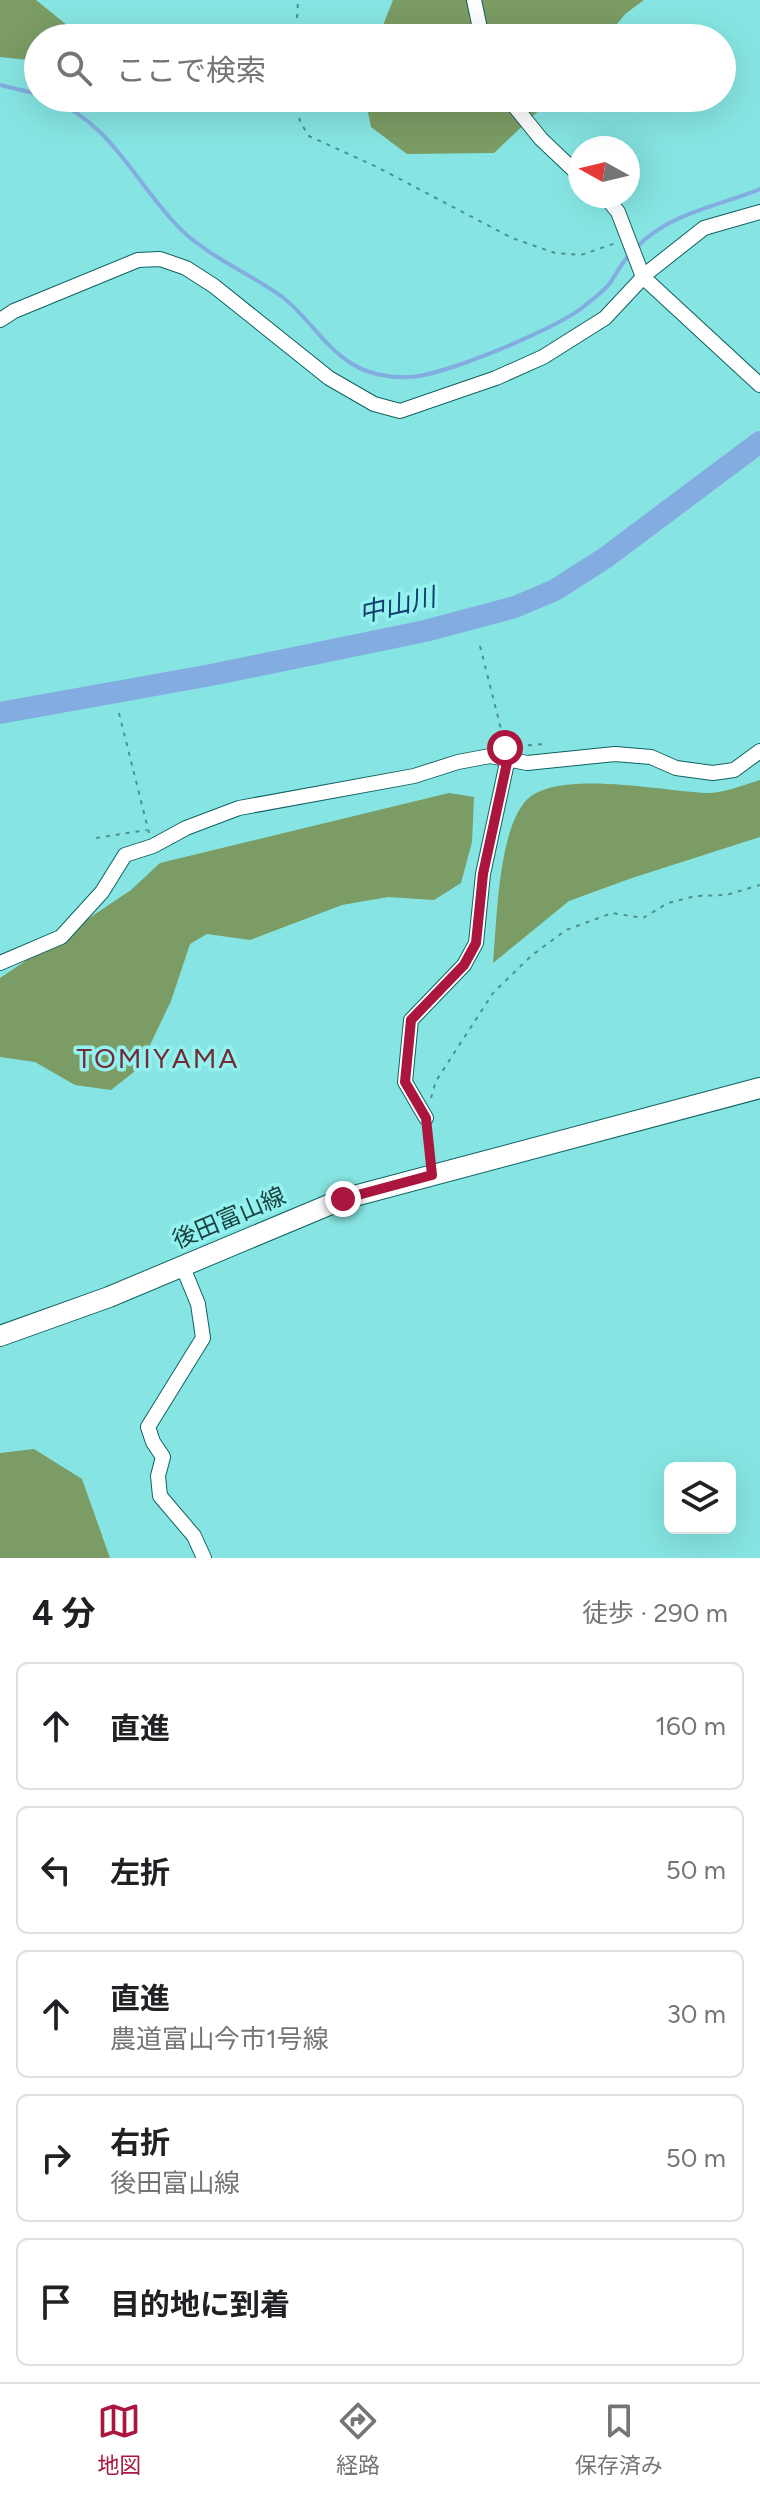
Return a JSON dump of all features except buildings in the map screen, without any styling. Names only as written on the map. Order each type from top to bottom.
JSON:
[{"type":"main road","name":"後田富山線","points":[[0,1336],[109,1297],[343,1199],[760,1088]]},
{"type":"street","points":[[474,0],[479,24]]},
{"type":"street","points":[[519,112],[541,139],[568,165]]},
{"type":"street","points":[[615,208],[643,277],[760,385]]},
{"type":"street","points":[[0,320],[14,311],[138,260],[160,259],[186,268],[214,286],[329,378],[374,404],[400,411],[496,378],[543,357],[605,318],[643,277],[704,228],[760,212]]},
{"type":"street","points":[[0,963],[61,937],[102,892],[125,855],[239,808],[414,776],[458,762],[506,753],[527,763],[615,754],[651,757],[676,768],[713,773],[734,770],[760,751]]},
{"type":"street","points":[[426,1118],[405,1082],[411,1020],[464,965],[476,943],[483,874],[506,753]]},
{"type":"street","points":[[182,1265],[198,1304],[203,1338],[148,1427],[163,1457],[158,1476],[160,1496],[194,1536],[204,1558]]},
{"type":"path","points":[[297,24],[298,0]]},
{"type":"path","points":[[299,112],[300,122],[309,136],[377,167],[512,238],[555,253],[581,255],[628,238]]},
{"type":"path","points":[[480,646],[506,753],[546,744]]},
{"type":"path","points":[[119,713],[153,846]]},
{"type":"path","points":[[96,838],[148,830]]},
{"type":"path","points":[[432,1175],[426,1118],[436,1081],[493,993],[531,956],[566,930],[612,913],[643,918],[668,903],[695,896],[726,895],[760,885]]},
{"type":"green space","points":[[0,0],[36,0],[66,24],[24,24],[24,60],[0,57]]},
{"type":"green space","points":[[393,0],[644,0],[617,24],[384,24]]},
{"type":"green space","points":[[368,112],[537,112],[494,153],[407,154],[371,127]]},
{"type":"green space","points":[[760,780],[760,837],[569,901],[493,963],[500,879],[509,836],[524,803],[538,792],[558,786],[610,784],[713,793]]},
{"type":"green space","points":[[449,793],[474,797],[472,842],[461,883],[434,900],[388,897],[342,905],[250,940],[207,934],[190,944],[171,1001],[139,1068],[111,1090],[75,1085],[35,1062],[0,1057],[0,978],[131,890],[160,863]]},
{"type":"green space","points":[[34,1449],[82,1479],[110,1558],[0,1558],[0,1453]]},
{"type":"waterway","points":[[0,85],[24,91]]},
{"type":"waterway","points":[[75,112],[118,151],[157,203],[184,232],[210,253],[281,296],[341,356],[371,373],[402,377],[425,375],[472,360],[550,327],[604,290],[631,253]]},
{"type":"waterway","points":[[637,247],[650,235],[679,218],[760,189]]},
{"type":"waterway","name":"中山川","points":[[0,713],[211,675],[425,631],[515,607],[555,590],[605,558],[760,442]]},
{"type":"district","name":"TOMIYAMA","points":[[158,1058]]},
{"type":"route","points":[[343,1199],[432,1175],[426,1118],[405,1082],[411,1020],[464,965],[476,943],[483,874],[508,758],[505,748]]}]
